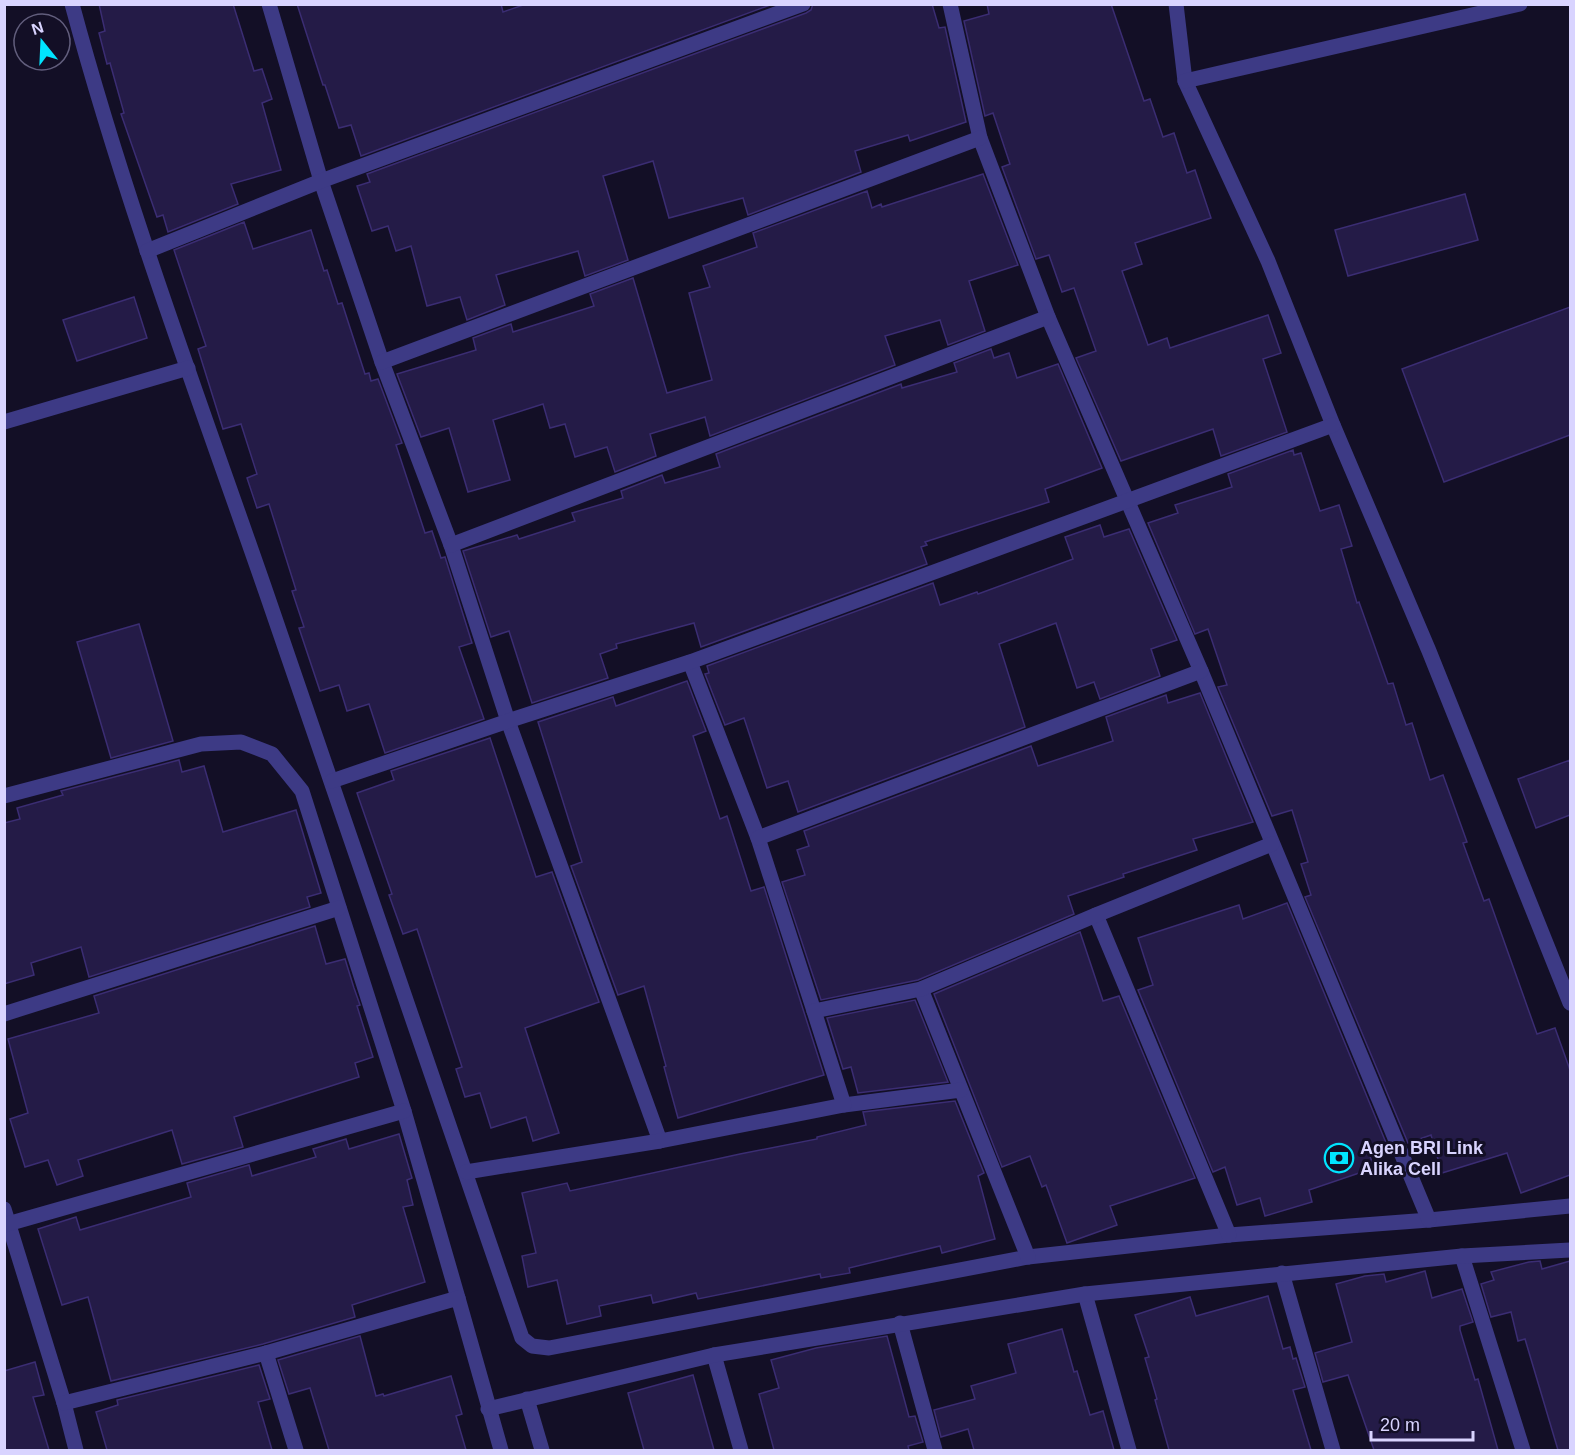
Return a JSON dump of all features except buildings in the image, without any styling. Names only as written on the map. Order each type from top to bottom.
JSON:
[{"type":"street","points":[[72,4],[89,68],[147,251],[332,781],[522,1338],[532,1346],[549,1348],[1028,1257],[1229,1235],[1429,1220],[1570,1206]]},
{"type":"street","points":[[269,4],[321,181],[382,362],[451,545],[507,721],[660,1141]]},
{"type":"street","points":[[147,251],[321,181],[803,4]]},
{"type":"street","points":[[950,4],[980,138],[1048,317],[1201,671],[1429,1220]]},
{"type":"street","points":[[1176,4],[1185,81],[1268,261],[1570,1003]]},
{"type":"street","points":[[1185,81],[1520,4]]},
{"type":"street","points":[[382,362],[980,138]]},
{"type":"street","points":[[451,545],[1048,317]]},
{"type":"street","points":[[4,422],[188,368]]},
{"type":"street","points":[[332,781],[690,662],[1333,425]]},
{"type":"street","points":[[690,662],[758,838],[844,1105]]},
{"type":"street","points":[[758,838],[1201,671]]},
{"type":"street","points":[[4,796],[201,744],[241,742],[272,754],[302,791],[404,1111],[501,1450]]},
{"type":"street","points":[[814,1011],[921,989],[1272,844]]},
{"type":"street","points":[[4,1014],[339,908]]},
{"type":"street","points":[[1096,915],[1229,1235]]},
{"type":"street","points":[[921,989],[1028,1257]]},
{"type":"street","points":[[466,1172],[660,1141],[844,1105],[961,1090]]},
{"type":"street","points":[[76,1450],[64,1402],[6,1219],[404,1111]]},
{"type":"street","points":[[488,1409],[714,1355],[1085,1294],[1462,1256],[1570,1250]]},
{"type":"street","points":[[1462,1256],[1523,1450]]},
{"type":"street","points":[[1282,1273],[1333,1450]]},
{"type":"street","points":[[1085,1294],[1129,1450]]},
{"type":"street","points":[[64,1402],[266,1353],[458,1298]]},
{"type":"street","points":[[900,1323],[935,1450]]},
{"type":"street","points":[[266,1353],[296,1450]]},
{"type":"street","points":[[714,1355],[741,1450]]},
{"type":"street","points":[[527,1399],[542,1450]]},
{"type":"place","name":"Agen BRI Link Alika Cell","points":[[1339,1158]]}]
